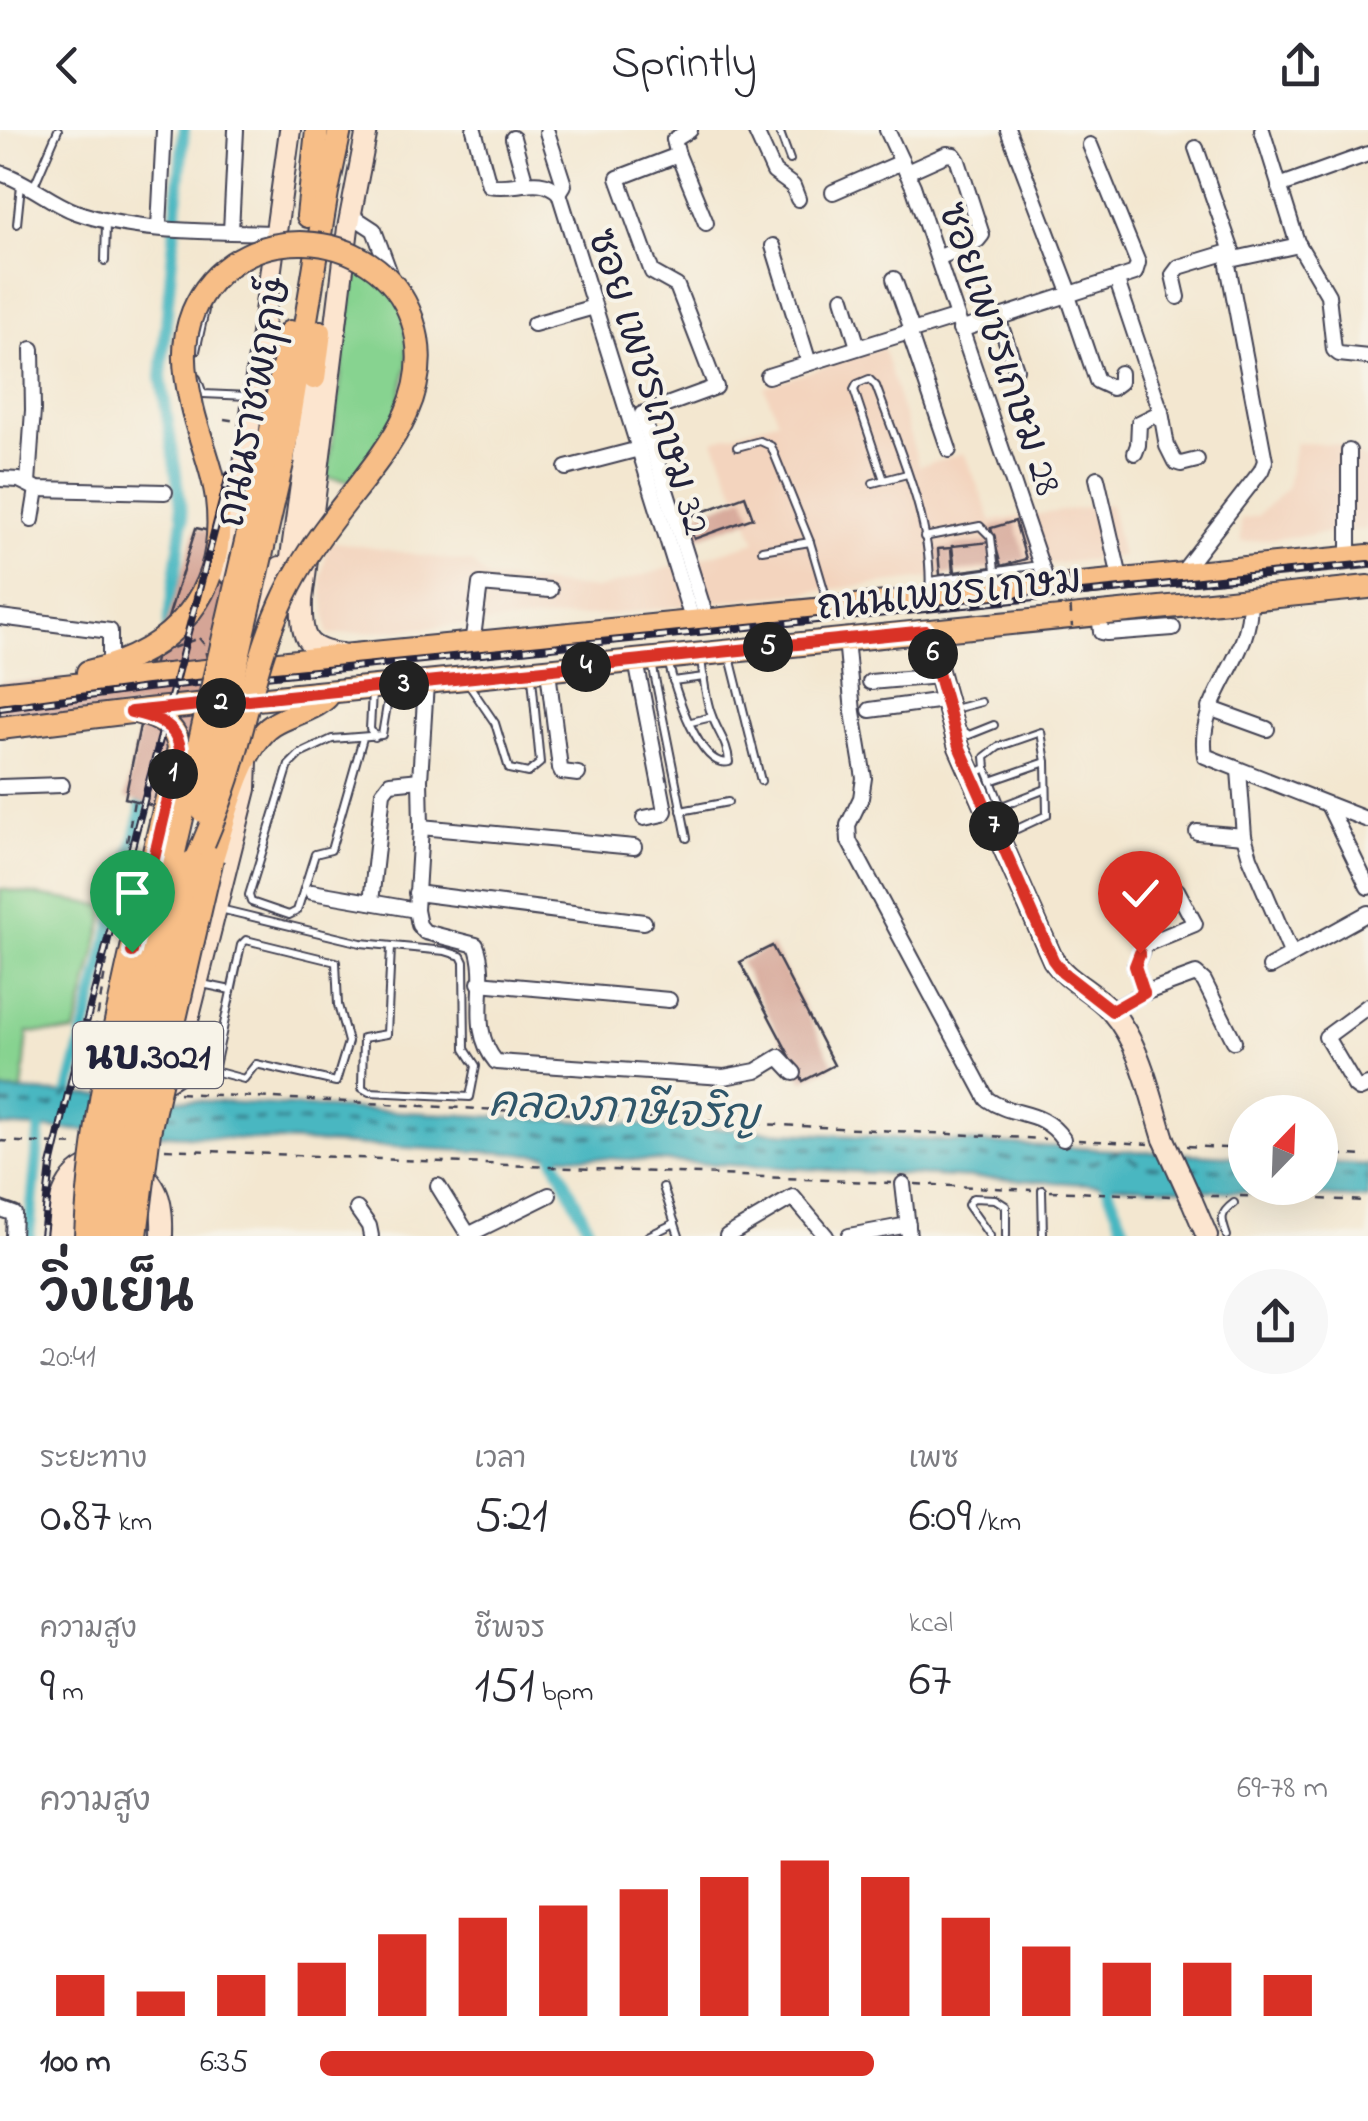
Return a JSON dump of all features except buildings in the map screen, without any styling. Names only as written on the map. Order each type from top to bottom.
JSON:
[{"type":"main road","name":"ถนนราชพฤกษ์","points":[[213,670],[244,476],[290,130]]},
{"type":"main road","name":"ถนนราชพฤกษ์","points":[[100,1236],[110,1141],[122,1077],[275,455],[315,168],[316,130]]},
{"type":"main road","name":"ถนนราชพฤกษ์","points":[[121,1236],[121,1200],[131,1128],[188,876],[342,130]]},
{"type":"main road","points":[[199,706],[237,689],[265,664],[280,638],[338,199],[342,130]]},
{"type":"main road","name":"ถนนราชพฤกษ์","points":[[353,655],[316,649],[302,632],[301,619],[306,552],[366,130]]},
{"type":"main road","points":[[314,378],[350,222]]},
{"type":"main road","points":[[0,692],[110,667],[159,644],[194,610],[207,581],[218,522],[217,497],[184,371],[194,310],[208,287],[226,270],[268,246],[314,241],[348,250],[386,276],[412,318],[419,361],[406,418],[330,522],[281,604],[228,776],[188,876]]},
{"type":"main road","points":[[227,588],[228,604],[240,620],[250,620],[264,609],[298,507]]},
{"type":"main road","name":"ถนนเพชรเกษม","points":[[0,692],[830,609],[997,582],[1121,582],[1359,557]]},
{"type":"main road","name":"ถนนเพชรเกษม","points":[[0,728],[539,672],[657,665],[846,639],[1368,588]]},
{"type":"main road","points":[[700,621],[712,659]]},
{"type":"main road","points":[[926,631],[949,707],[983,775],[1053,960],[1114,1015],[1147,1082],[1165,1142],[1207,1236]]},
{"type":"main road","points":[[213,670],[237,689],[267,695],[329,694]]},
{"type":"main road","points":[[139,1236],[150,1132],[212,858],[243,768],[270,727],[319,704],[329,694]]},
{"type":"main road","points":[[131,712],[156,718],[173,730],[197,774]]},
{"type":"main road","points":[[86,1236],[94,1139],[106,1066],[180,748],[178,739]]},
{"type":"main road","points":[[216,744],[232,751],[243,768],[246,790],[174,1076],[163,1083],[138,1078],[129,1065],[197,774],[197,756],[216,744]]},
{"type":"main road","points":[[56,1236],[66,1185],[90,1164],[116,1162],[152,1182],[162,1211],[162,1236]]},
{"type":"main road","points":[[71,1236],[76,1195],[90,1184],[108,1181],[141,1196],[145,1214],[139,1236]]},
{"type":"street","points":[[162,227],[164,130]]},
{"type":"street","points":[[231,231],[236,130]]},
{"type":"street","name":"ซอย เพชรเกษม 32","points":[[474,130],[490,185],[550,185],[559,193],[639,449],[700,621]]},
{"type":"street","points":[[690,130],[618,178],[652,272],[677,286],[716,387],[642,414],[700,621]]},
{"type":"street","points":[[755,130],[774,172],[794,186],[798,200]]},
{"type":"street","name":"ซอยเพชรเกษม 28","points":[[887,130],[938,258],[1041,564],[1059,582]]},
{"type":"street","points":[[1008,130],[1097,381],[1112,388],[1120,382],[1120,373]]},
{"type":"street","points":[[1262,130],[1298,245],[1328,295],[1334,350],[1368,357]]},
{"type":"street","points":[[547,132],[564,185],[559,193]]},
{"type":"street","points":[[513,138],[526,184]]},
{"type":"street","points":[[673,142],[706,223]]},
{"type":"street","points":[[768,376],[911,331],[998,318],[1135,273],[1138,264],[1090,144]]},
{"type":"street","points":[[1179,576],[1266,461],[1228,265],[1233,254],[1196,148]]},
{"type":"street","points":[[1279,186],[1368,154]]},
{"type":"street","points":[[833,192],[904,167],[954,155],[982,235],[938,258]]},
{"type":"street","points":[[0,172],[73,210],[106,220],[188,230],[278,233]]},
{"type":"street","points":[[350,222],[374,230],[403,309],[414,367],[396,428],[361,491]]},
{"type":"street","points":[[1178,297],[1173,276],[1179,267],[1298,245]]},
{"type":"street","points":[[773,246],[809,363]]},
{"type":"street","points":[[894,280],[949,450]]},
{"type":"street","points":[[1117,281],[1161,412],[1167,446],[1175,462],[1197,460]]},
{"type":"street","points":[[843,298],[858,347]]},
{"type":"street","points":[[534,324],[594,307]]},
{"type":"street","points":[[998,318],[1016,369]]},
{"type":"street","points":[[32,349],[32,520]]},
{"type":"street","points":[[1135,452],[1138,423],[1161,412]]},
{"type":"street","points":[[566,468],[639,449]]},
{"type":"street","points":[[1349,452],[1359,557]]},
{"type":"street","points":[[1097,478],[1121,582]]},
{"type":"street","points":[[0,479],[32,486],[165,492]]},
{"type":"street","points":[[472,645],[480,580],[550,590]]},
{"type":"street","points":[[1248,599],[1249,626],[1209,708],[1203,740],[1205,756],[1368,820]]},
{"type":"street","points":[[1099,614],[1102,632],[1107,634],[1173,628]]},
{"type":"street","points":[[0,617],[110,630],[110,667]]},
{"type":"street","points":[[846,639],[852,712],[864,778],[861,798],[848,825],[848,841],[987,1099],[1037,1116],[1064,1140]]},
{"type":"street","points":[[644,818],[665,811],[657,665]]},
{"type":"street","points":[[539,672],[560,768],[562,772],[578,774]]},
{"type":"street","points":[[870,682],[939,676]]},
{"type":"street","points":[[426,683],[416,910],[421,930],[476,945],[480,957],[481,1040],[496,1062],[724,1077],[756,1071],[779,1057],[794,1073]]},
{"type":"street","points":[[870,710],[949,707]]},
{"type":"street","points":[[1209,708],[1267,730]]},
{"type":"street","points":[[1239,770],[1244,836],[1250,857],[1292,955]]},
{"type":"street","points":[[371,902],[384,792],[390,783],[420,780]]},
{"type":"street","points":[[0,788],[62,785]]},
{"type":"street","points":[[1329,806],[1368,887]]},
{"type":"street","points":[[422,827],[634,847]]},
{"type":"street","points":[[1197,832],[1244,836]]},
{"type":"street","points":[[1114,887],[1144,945]]},
{"type":"street","points":[[1144,993],[1135,966],[1144,945],[1194,926],[1195,921],[1177,890]]},
{"type":"street","points":[[312,892],[416,910]]},
{"type":"street","points":[[416,893],[644,922]]},
{"type":"street","points":[[1270,967],[1368,913]]},
{"type":"street","points":[[1114,1015],[1144,993],[1196,974],[1204,981],[1234,1040]]},
{"type":"street","points":[[479,983],[669,1000]]},
{"type":"street","points":[[1364,1087],[1326,1037],[1368,1006]]},
{"type":"street","points":[[849,1236],[908,1230],[903,1184]]},
{"type":"street","points":[[438,1186],[468,1235],[549,1195]]},
{"type":"street","points":[[727,1236],[792,1197],[826,1236]]},
{"type":"street","points":[[357,1209],[371,1236]]},
{"type":"street","points":[[0,1210],[14,1214],[13,1236]]},
{"type":"lane","points":[[17,224],[27,185],[58,130]]},
{"type":"lane","points":[[779,130],[790,160]]},
{"type":"lane","points":[[105,261],[106,220]]},
{"type":"lane","points":[[196,362],[205,310],[218,291]]},
{"type":"lane","points":[[196,374],[203,394],[255,396]]},
{"type":"lane","points":[[884,480],[854,390],[869,379],[876,386],[907,474],[928,552],[929,591]]},
{"type":"lane","points":[[736,447],[760,441],[772,446],[810,542],[830,609]]},
{"type":"lane","points":[[873,483],[907,474]]},
{"type":"lane","points":[[924,537],[980,526],[991,537],[997,582],[1041,564]]},
{"type":"lane","points":[[762,550],[810,542]]},
{"type":"lane","points":[[657,665],[704,752],[722,764],[730,757],[722,731],[712,717],[712,659]]},
{"type":"lane","points":[[712,659],[761,781]]},
{"type":"lane","points":[[657,665],[688,838]]},
{"type":"lane","points":[[466,679],[496,723],[506,764],[516,773],[528,772],[540,764],[539,672]]},
{"type":"lane","points":[[363,738],[331,850],[316,854],[296,912],[291,915],[251,902],[248,895],[289,765],[323,742],[339,738],[363,738],[376,738],[385,731],[381,688]]},
{"type":"lane","points":[[376,738],[370,728],[381,688]]},
{"type":"lane","points":[[981,702],[949,707],[966,734],[994,726]]},
{"type":"lane","points":[[691,722],[712,717]]},
{"type":"lane","points":[[1039,732],[1043,734],[1047,815],[1012,828],[983,775],[985,757],[991,750],[1039,732]]},
{"type":"lane","points":[[983,775],[1046,762]]},
{"type":"lane","points":[[1002,806],[1046,789]]},
{"type":"lane","points":[[681,811],[728,802]]},
{"type":"lane","points":[[214,907],[264,922],[391,947],[453,952],[464,959],[464,1048],[476,1066],[470,1097],[369,1092],[362,1088],[363,1038],[387,1034],[391,947]]},
{"type":"lane","points":[[244,940],[334,960],[338,1005],[348,1040],[337,1081],[254,1064],[245,1079],[215,1071],[231,990],[244,940]]},
{"type":"lane","points":[[196,982],[231,990]]},
{"type":"lane","points":[[663,1187],[679,1236]]},
{"type":"lane","points":[[1042,1190],[1043,1236]]},
{"type":"lane","points":[[990,1236],[968,1205],[973,1198],[995,1199],[1006,1206],[1006,1236]]},
{"type":"lane","points":[[1227,1236],[1222,1212],[1231,1205]]},
{"type":"lane","points":[[648,1236],[675,1223]]},
{"type":"path","points":[[1059,582],[1072,627]]},
{"type":"path","points":[[95,1030],[134,801]]},
{"type":"path","points":[[85,1080],[89,1061]]},
{"type":"path","points":[[172,1093],[1228,1148]]},
{"type":"path","points":[[0,1141],[85,1145]]},
{"type":"path","points":[[164,1149],[1139,1195]]},
{"type":"path","points":[[1338,1155],[1368,1156]]},
{"type":"path","points":[[1338,1199],[1368,1201]]},
{"type":"shaded area","points":[[883,347],[919,466],[964,453],[992,521],[1110,504],[1122,556],[615,614],[328,635],[321,579],[329,541],[472,563],[487,578],[597,589],[756,542],[714,440],[778,420],[764,387]]},
{"type":"shaded area","points":[[1295,443],[1337,444],[1368,461],[1368,529],[1241,542],[1241,519],[1257,516],[1287,488]]},
{"type":"green space","points":[[355,271],[400,279],[408,362],[393,427],[353,481],[327,478]]},
{"type":"green space","points":[[0,889],[107,906],[75,1033],[28,1032],[22,1091],[0,1090]]},
{"type":"water","points":[[0,1090],[1228,1156],[1228,1192],[0,1126]]},
{"type":"water","points":[[1338,1163],[1368,1165],[1368,1199],[1338,1197]]},
{"type":"waterway","points":[[168,627],[183,519],[161,377],[184,130]]},
{"type":"waterway","points":[[65,1107],[140,818],[144,787]]},
{"type":"waterway","points":[[29,1236],[41,1114]]},
{"type":"waterway","name":"คลองภาษีเจริญ","points":[[554,1139],[554,1158],[592,1236]]},
{"type":"waterway","points":[[1101,1171],[1127,1236]]},
{"type":"ferry route","points":[[0,1104],[51,1107],[85,1081],[91,1086]]},
{"type":"ferry route","points":[[165,1114],[1092,1163],[1119,1151],[1143,1166],[1169,1167]]},
{"type":"ferry route","points":[[1187,1168],[1228,1170]]},
{"type":"ferry route","points":[[1338,1176],[1368,1178]]},
{"type":"railway","points":[[43,1236],[51,1166],[73,1073],[229,475]]},
{"type":"railway","points":[[0,708],[147,688],[1368,564]]},
{"type":"route","points":[[132,952],[180,748],[173,730],[156,718],[131,712],[926,631],[959,746],[1053,960],[1062,972],[1112,1011],[1144,993],[1135,966],[1140,953]]}]
